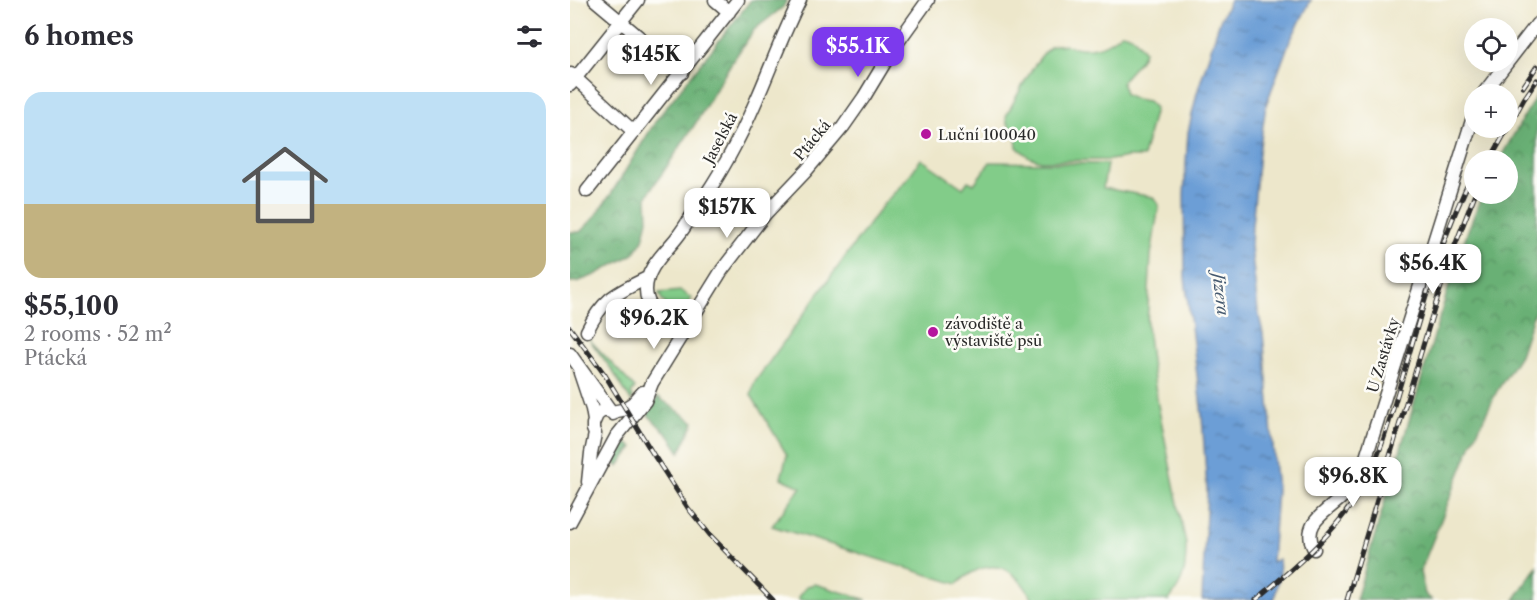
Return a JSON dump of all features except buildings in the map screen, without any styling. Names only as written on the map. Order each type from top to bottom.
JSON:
[{"type":"street","points":[[595,0],[682,73]]},
{"type":"street","points":[[634,132],[572,79],[638,0]]},
{"type":"street","points":[[715,0],[729,12]]},
{"type":"street","points":[[587,191],[738,0]]},
{"type":"street","name":"Jaselská","points":[[587,331],[592,320],[608,300],[647,278],[654,265],[679,235],[704,199],[755,103],[800,0]]},
{"type":"street","name":"Ptácká","points":[[570,522],[616,437],[645,401],[652,383],[722,270],[770,208],[806,171],[856,110],[893,49],[928,0]]},
{"type":"street","points":[[1491,84],[1537,24]]},
{"type":"street","name":"U Zastávky","points":[[1314,549],[1310,537],[1314,524],[1320,515],[1348,492],[1364,467],[1467,138]]},
{"type":"street","points":[[647,278],[646,290],[651,306],[657,314],[682,334]]},
{"type":"street","points":[[573,359],[618,422],[619,429],[616,437],[610,441],[605,442],[598,439],[595,434],[592,409],[573,359]]},
{"type":"street","name":"Ptácká","points":[[612,412],[620,412],[633,403],[652,383]]},
{"type":"street","points":[[594,421],[602,411],[612,412]]},
{"type":"street","name":"Ptácká","points":[[586,492],[595,434]]},
{"type":"green space","points":[[751,0],[787,0],[783,7],[754,30],[653,186],[647,197],[648,220],[643,240],[634,254],[595,275],[577,282],[570,282],[570,232],[580,232],[593,219],[657,119]]},
{"type":"green space","points":[[1121,33],[1135,39],[1144,51],[1140,60],[1122,82],[1125,94],[1148,101],[1155,108],[1143,157],[1041,161],[1029,157],[1017,147],[1016,137],[1006,116],[1040,58],[1046,50],[1055,45],[1094,47],[1111,41]]},
{"type":"green space","points":[[1537,94],[1537,304],[1520,355],[1497,391],[1473,441],[1420,572],[1425,594],[1432,600],[1356,600],[1444,301],[1479,204],[1518,204],[1518,150],[1505,150],[1512,138],[1518,138],[1518,127]]},
{"type":"green space","name":"závodiště a výstaviště psů","points":[[921,159],[963,188],[968,181],[974,184],[990,162],[1107,164],[1103,188],[1153,197],[1159,205],[1151,255],[1147,325],[1158,405],[1186,544],[1184,574],[1169,600],[1034,600],[1019,580],[1004,569],[988,567],[980,569],[957,584],[772,526],[801,487],[781,478],[787,455],[751,395],[754,383],[882,206],[907,179]]},
{"type":"green space","points":[[681,291],[691,298],[685,310],[680,311],[675,311],[665,304],[659,293]]},
{"type":"green space","points":[[588,338],[635,388],[631,394],[633,397],[631,401],[612,370]]},
{"type":"green space","points":[[658,397],[694,422],[680,452],[669,436],[647,414]]},
{"type":"green space","points":[[620,440],[633,447],[618,467],[613,457]]},
{"type":"green space","points":[[1537,566],[1537,600],[1514,600]]},
{"type":"green space","points":[[815,584],[867,600],[800,600],[798,597],[807,586]]},
{"type":"water","name":"Jizera","points":[[1230,0],[1311,0],[1289,43],[1266,105],[1252,226],[1251,246],[1258,311],[1263,333],[1277,491],[1272,562],[1279,559],[1280,573],[1274,600],[1202,600],[1207,491],[1202,416],[1185,278],[1184,195],[1188,132],[1197,93],[1220,20]]},
{"type":"railway","points":[[1523,87],[1537,66]]},
{"type":"railway","points":[[1496,150],[1537,80]]},
{"type":"railway","points":[[1256,600],[1327,535],[1351,505],[1369,476],[1384,436],[1441,249],[1464,193]]},
{"type":"railway","points":[[1347,600],[1449,261],[1471,204]]},
{"type":"railway","points":[[570,328],[605,375],[688,508],[710,535],[773,600]]},
{"type":"place","name":"Luční 100040","points":[[926,134]]},
{"type":"place","name":"závodiště a výstaviště psů","points":[[933,332]]}]
